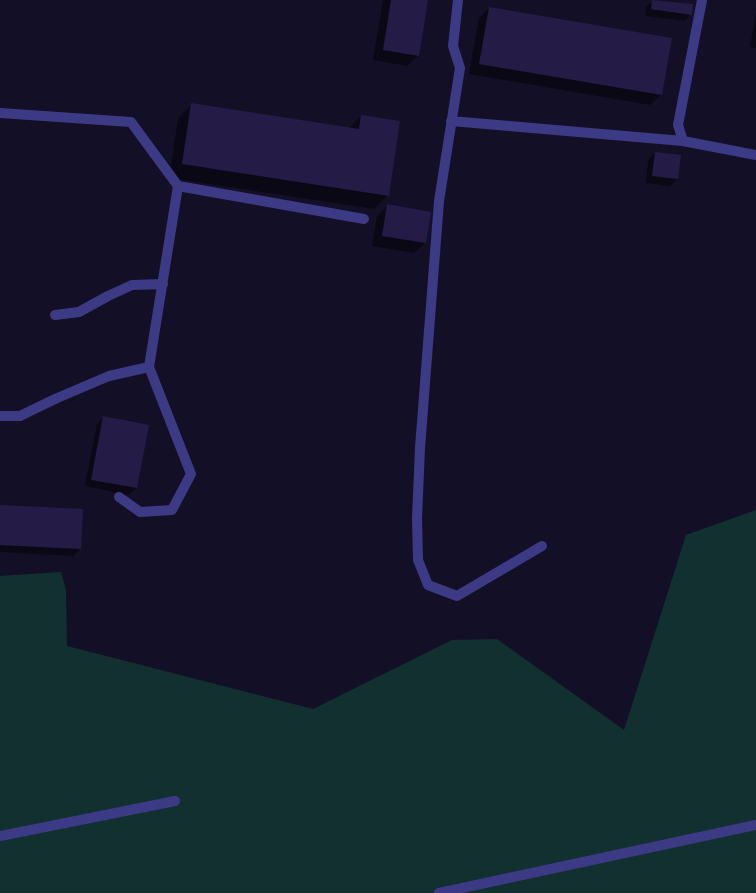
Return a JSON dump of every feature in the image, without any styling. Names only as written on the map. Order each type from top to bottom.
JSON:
[{"type":"lane","points":[[458,0],[453,46],[460,68],[439,201],[420,448],[417,518],[418,560],[428,585],[457,596],[542,546]]},
{"type":"lane","points":[[683,140],[678,125],[702,0]]},
{"type":"lane","points":[[0,113],[131,122],[178,186],[364,219]]},
{"type":"lane","points":[[451,121],[683,140],[756,155]]},
{"type":"lane","points":[[119,497],[140,512],[172,510],[191,474],[150,367],[178,186]]},
{"type":"lane","points":[[55,315],[79,312],[132,285],[163,284]]},
{"type":"lane","points":[[0,416],[20,416],[109,376],[150,367]]},
{"type":"lane","points":[[0,836],[175,801]]},
{"type":"lane","points":[[439,893],[756,825]]},
{"type":"green space","points":[[756,510],[756,893],[0,893],[0,576],[61,572],[66,590],[67,646],[313,709],[452,640],[497,639],[624,730],[686,535]]},
{"type":"building","points":[[391,0],[428,0],[419,56],[383,50]]},
{"type":"building","points":[[652,0],[693,4],[692,15],[651,9]]},
{"type":"building","points":[[489,7],[672,38],[662,95],[479,64]]},
{"type":"building","points":[[191,103],[359,129],[361,115],[400,121],[389,196],[182,164]]},
{"type":"building","points":[[655,152],[681,155],[678,179],[652,176]]},
{"type":"building","points":[[387,204],[431,212],[426,243],[382,236]]},
{"type":"building","points":[[103,416],[149,425],[137,488],[91,480]]},
{"type":"building","points":[[0,505],[83,509],[81,549],[0,545]]}]
